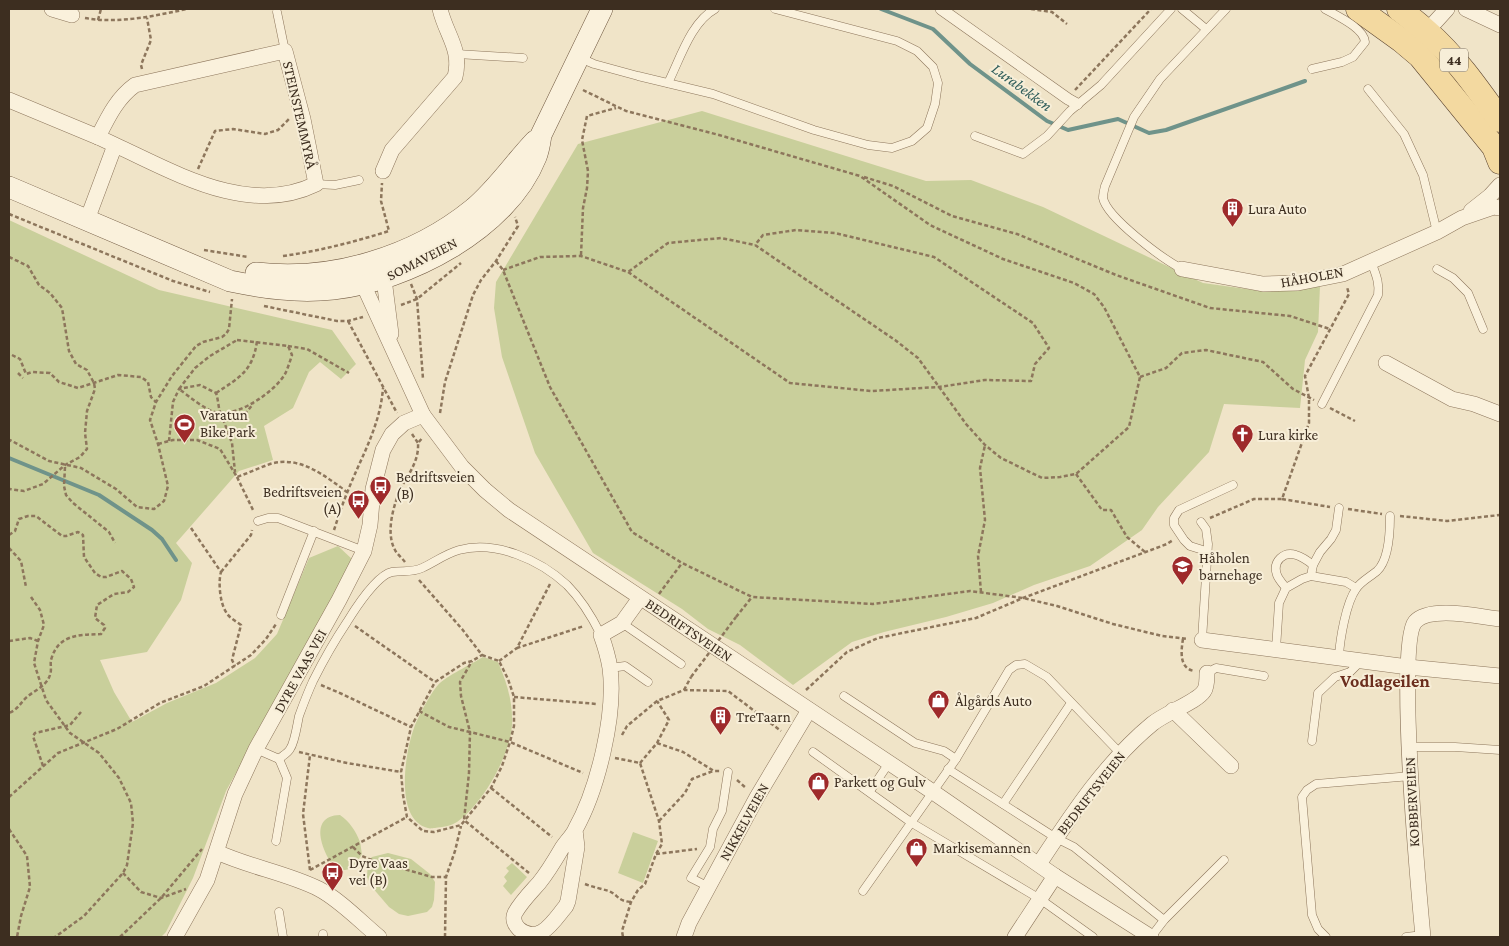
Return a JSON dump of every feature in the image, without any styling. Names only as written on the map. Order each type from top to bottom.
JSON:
[{"type":"main road","name":"SOMAVEIEN","points":[[197,257],[230,281],[279,290],[332,289],[384,279],[447,249],[487,222],[506,203],[527,173],[536,156],[541,135],[602,9]]},
{"type":"main road","name":"44","points":[[1358,9],[1420,56],[1494,147],[1500,162]]},
{"type":"main road","name":"44","points":[[1399,9],[1421,40],[1472,81],[1500,120]]},
{"type":"main road","name":"SOMAVEIEN","points":[[9,187],[87,220],[197,257],[278,275],[327,272],[370,263],[395,254],[439,232],[464,216],[491,192],[541,135]]},
{"type":"street","points":[[52,9],[72,15]]},
{"type":"street","points":[[383,171],[392,150],[455,77],[458,66],[457,54],[440,9]]},
{"type":"street","points":[[941,9],[1071,104]]},
{"type":"street","points":[[1421,40],[1447,9]]},
{"type":"street","points":[[1466,9],[1500,25]]},
{"type":"street","name":"STEINSTEMMYRÅ","points":[[9,100],[193,179],[229,192],[257,196],[272,195],[304,190],[316,184],[303,118],[285,51],[135,85],[124,93],[116,103],[98,137]]},
{"type":"street","points":[[87,220],[115,145]]},
{"type":"street","name":"HÅHOLEN","points":[[1182,269],[1263,284],[1298,283],[1343,274],[1437,232],[1462,218],[1490,196],[1500,185]]},
{"type":"street","name":"HÅHOLEN","points":[[1462,218],[1494,207],[1500,208]]},
{"type":"street","points":[[370,263],[384,279]]},
{"type":"street","points":[[363,284],[370,263]]},
{"type":"street","name":"BEDRIFTSVEIEN","points":[[384,279],[392,345]]},
{"type":"street","name":"BEDRIFTSVEIEN","points":[[363,284],[392,345],[410,389],[427,422],[462,467],[484,490],[509,510],[1056,876],[1151,937]]},
{"type":"street","points":[[1386,363],[1452,399],[1474,404],[1500,414]]},
{"type":"street","name":"DYRE VAAS VEI","points":[[175,937],[207,880],[210,850],[256,750],[364,551],[368,539],[373,489],[383,450],[392,434],[404,423],[427,422]]},
{"type":"street","points":[[575,830],[576,847],[568,901],[544,932],[535,936],[529,935],[518,928],[514,917],[515,912],[540,882],[575,830],[596,779],[602,755],[610,706],[610,668],[598,628],[622,623],[646,601]]},
{"type":"street","name":"KOBBERVEIEN","points":[[1423,936],[1415,861],[1411,776],[1408,666],[1410,632],[1415,622],[1423,616],[1434,613],[1500,619]]},
{"type":"street","points":[[1202,640],[1500,676]]},
{"type":"street","name":"BEDRIFTSVEIEN","points":[[1039,864],[1056,838],[1120,753],[1154,722],[1173,710],[1197,699],[1205,690],[1208,673]]},
{"type":"street","name":"NIKKELVEIEN","points":[[684,937],[689,923],[757,797],[802,706]]},
{"type":"street","points":[[1173,710],[1231,766]]},
{"type":"street","points":[[210,850],[234,860],[307,877],[320,890],[379,937]]},
{"type":"street","points":[[1015,937],[1056,876]]},
{"type":"lane","points":[[668,83],[696,25],[709,12],[715,9]]},
{"type":"lane","points":[[578,58],[594,64],[713,94],[814,130],[868,144],[892,148],[912,141],[927,128],[938,83],[933,66],[917,51],[897,40],[775,9]]},
{"type":"lane","points":[[975,136],[1023,154],[1047,136],[1071,104],[1100,84],[1171,9]]},
{"type":"lane","points":[[1182,9],[1206,29]]},
{"type":"lane","points":[[1182,269],[1170,263],[1133,234],[1108,208],[1103,199],[1105,186],[1134,117],[1160,79],[1226,9]]},
{"type":"lane","points":[[1312,69],[1342,62],[1353,57],[1365,42],[1365,36],[1360,30],[1325,9]]},
{"type":"lane","points":[[1370,9],[1421,40],[1491,130],[1500,146]]},
{"type":"lane","points":[[277,12],[285,51]]},
{"type":"lane","points":[[457,54],[523,58]]},
{"type":"lane","points":[[1368,89],[1404,134],[1412,150],[1424,175],[1437,232]]},
{"type":"lane","points":[[316,184],[334,185],[359,180]]},
{"type":"lane","points":[[1322,404],[1378,295],[1377,278],[1371,262]]},
{"type":"lane","points":[[1437,269],[1452,278],[1468,293],[1483,330]]},
{"type":"lane","points":[[1206,551],[1190,546],[1174,525],[1174,518],[1179,510],[1233,485]]},
{"type":"lane","points":[[1311,576],[1313,565],[1320,552],[1334,535],[1339,508]]},
{"type":"lane","points":[[1339,656],[1340,641],[1348,608],[1356,588],[1382,564],[1390,532],[1390,516]]},
{"type":"lane","points":[[258,521],[278,518],[364,551]]},
{"type":"lane","points":[[1201,522],[1207,533],[1202,640]]},
{"type":"lane","points":[[281,615],[314,532]]},
{"type":"lane","points":[[279,759],[291,749],[300,716],[313,682],[347,621],[378,580],[386,574],[412,572],[444,555],[460,550],[478,547],[493,548],[525,558],[554,575],[568,586],[598,628]]},
{"type":"lane","points":[[1286,588],[1278,577],[1276,569],[1277,563],[1284,554],[1289,553],[1301,556],[1313,565]]},
{"type":"lane","points":[[1276,649],[1280,602],[1286,588],[1311,576],[1346,582],[1356,588]]},
{"type":"lane","points":[[622,623],[681,664]]},
{"type":"lane","points":[[1312,741],[1318,693],[1334,677],[1350,672],[1362,660]]},
{"type":"lane","points":[[863,891],[956,759],[1009,670],[1016,665],[1025,664],[1046,677],[1120,753]]},
{"type":"lane","points":[[610,668],[624,666],[648,682]]},
{"type":"lane","points":[[1208,673],[1216,668],[1264,676]]},
{"type":"lane","points":[[844,696],[915,743],[944,751],[956,759]]},
{"type":"lane","points":[[1003,804],[1071,703]]},
{"type":"lane","points":[[1410,747],[1500,750]]},
{"type":"lane","points":[[256,750],[279,759],[287,778],[276,841]]},
{"type":"lane","points":[[813,752],[870,791],[912,823],[1040,899],[1093,937]]},
{"type":"lane","points":[[870,791],[889,763]]},
{"type":"lane","points":[[948,769],[1056,838],[1074,847],[1164,920]]},
{"type":"lane","points":[[709,887],[691,878],[710,847],[713,829],[722,811],[728,772]]},
{"type":"lane","points":[[1326,937],[1318,929],[1312,915],[1302,797],[1307,790],[1316,784],[1411,776]]},
{"type":"lane","points":[[1151,937],[1164,920],[1224,860]]},
{"type":"lane","points":[[279,912],[283,937]]},
{"type":"lane","points":[[1406,937],[1423,936]]},
{"type":"path","points":[[98,20],[101,9]]},
{"type":"path","points":[[72,15],[98,20],[147,18],[187,9]]},
{"type":"path","points":[[1031,9],[1052,12],[1067,24]]},
{"type":"path","points":[[1071,104],[1150,9]]},
{"type":"path","points":[[142,68],[141,65],[151,40],[147,18]]},
{"type":"path","points":[[581,89],[616,108],[719,135],[893,186],[952,216],[1017,234],[1116,275],[1210,308],[1290,316],[1330,329]]},
{"type":"path","points":[[581,256],[583,208],[588,171],[582,140],[586,116],[616,108]]},
{"type":"path","points":[[193,179],[215,131],[233,129],[265,134],[278,130],[290,117],[297,116],[298,119],[303,118]]},
{"type":"path","points":[[277,257],[350,243],[389,231],[381,201],[383,171]]},
{"type":"path","points":[[628,272],[668,243],[720,238],[755,245],[895,340],[918,358],[966,424],[985,445],[1001,458],[1042,478],[1076,474],[1129,427],[1140,377],[1104,307],[1094,294],[1074,283],[1003,259],[930,225],[860,176]]},
{"type":"path","points":[[418,443],[427,422],[438,420],[445,382],[473,295],[518,226],[515,215]]},
{"type":"path","points":[[503,270],[540,257],[581,256],[628,272],[790,383],[871,391],[939,387],[985,380],[1031,381],[1035,364],[1049,348],[1033,323],[934,257],[835,233],[796,230],[763,235],[755,245]]},
{"type":"path","points":[[197,257],[222,254],[253,258]]},
{"type":"path","points":[[9,257],[28,266],[39,285],[50,293],[62,308],[69,351],[76,364],[87,370],[95,389],[87,411],[85,433],[88,448],[80,457],[36,487],[24,491],[9,489]]},
{"type":"path","points":[[496,261],[503,270],[550,387],[632,532],[682,563],[752,596],[873,604],[970,591],[981,592],[1023,598],[1057,606],[1113,624],[1183,639],[1202,640]]},
{"type":"path","points":[[1201,522],[1254,499],[1282,499],[1308,423],[1309,398],[1305,376],[1349,294],[1343,274]]},
{"type":"path","points":[[411,282],[418,299],[423,383]]},
{"type":"path","points":[[9,442],[10,440],[49,461],[82,468],[116,489],[137,507],[154,509],[164,501],[168,486],[150,420],[156,402],[172,376],[196,346],[226,334],[229,329],[232,299]]},
{"type":"path","points":[[397,306],[418,299]]},
{"type":"path","points":[[348,321],[383,388],[418,443],[419,452],[414,467],[401,489],[390,522],[394,549],[482,655],[499,661],[514,697],[514,726],[502,766],[491,788],[461,825],[455,852],[446,876],[445,937]]},
{"type":"path","points":[[169,441],[173,402],[179,389],[195,368],[210,356],[237,340],[257,341],[307,349],[349,374]]},
{"type":"path","points":[[216,393],[245,372],[252,364],[256,354],[257,341]]},
{"type":"path","points":[[223,419],[235,421],[240,419],[285,373],[292,355],[288,346]]},
{"type":"path","points":[[1140,377],[1166,368],[1182,353],[1206,350],[1263,362],[1293,388],[1355,421]]},
{"type":"path","points":[[12,354],[20,359],[26,374],[32,372],[50,373],[59,382],[78,388],[118,376],[141,376],[148,382],[151,397],[156,402]]},
{"type":"path","points":[[18,373],[23,378]]},
{"type":"path","points":[[179,389],[200,385],[216,393],[220,413],[232,443],[235,473]]},
{"type":"path","points":[[331,538],[347,492],[366,452],[381,408],[383,388]]},
{"type":"path","points":[[179,389],[210,411],[220,413],[246,407],[254,403]]},
{"type":"path","points":[[158,444],[169,441],[197,440],[220,449],[235,473],[258,521],[251,535],[221,572],[220,577],[224,608],[241,625],[232,660],[234,666]]},
{"type":"path","points":[[981,592],[978,556],[985,520],[980,468],[985,445]]},
{"type":"path","points":[[237,477],[272,464],[286,462],[302,464],[317,470],[347,492]]},
{"type":"path","points":[[66,465],[64,486],[66,495],[73,504],[109,532],[115,543]]},
{"type":"path","points":[[1076,474],[1102,510],[1112,510],[1127,537],[1145,552]]},
{"type":"path","points":[[9,535],[15,531],[19,519],[33,516],[62,536],[78,532],[83,535],[84,557],[96,573],[101,577],[106,577],[122,571],[134,584],[134,587],[128,592],[114,594],[97,605],[95,618],[105,628],[101,634],[75,636],[63,640],[51,660],[50,674],[42,687],[23,701],[18,709],[9,713]]},
{"type":"path","points":[[191,528],[221,572]]},
{"type":"path","points":[[802,706],[813,683],[848,652],[878,638],[976,618],[1023,598],[1167,544],[1180,534]]},
{"type":"path","points":[[9,548],[21,561],[26,587]]},
{"type":"path","points":[[646,601],[682,563]]},
{"type":"path","points":[[518,648],[554,575]]},
{"type":"path","points":[[684,690],[691,677],[752,596]]},
{"type":"path","points":[[32,597],[40,610],[44,625],[38,641],[34,663],[46,700],[70,733],[99,753],[119,778],[131,803],[133,823],[128,865],[123,873],[84,916],[55,937]]},
{"type":"path","points":[[9,797],[58,752],[117,729],[160,703],[204,686],[251,655],[266,639],[281,615]]},
{"type":"path","points":[[347,621],[435,682]]},
{"type":"path","points":[[499,661],[518,648],[598,628]]},
{"type":"path","points":[[9,641],[30,638],[38,641]]},
{"type":"path","points":[[1183,639],[1181,655],[1184,664],[1189,670],[1208,673]]},
{"type":"path","points":[[461,825],[434,832],[423,831],[407,817],[401,772],[411,727],[435,682],[464,663],[482,655]]},
{"type":"path","points":[[464,820],[469,772],[470,732],[461,696],[460,682],[472,661]]},
{"type":"path","points":[[313,682],[411,727]]},
{"type":"path","points":[[618,741],[627,726],[657,700],[684,690],[728,690],[783,732]]},
{"type":"path","points":[[514,697],[610,706]]},
{"type":"path","points":[[640,763],[657,743],[669,720],[657,700]]},
{"type":"path","points":[[419,710],[449,727],[510,742],[596,779]]},
{"type":"path","points":[[43,766],[33,736],[35,733],[70,725],[81,712]]},
{"type":"path","points":[[657,743],[683,752],[714,771]]},
{"type":"path","points":[[291,749],[310,755],[401,772]]},
{"type":"path","points":[[310,755],[303,814],[307,877],[353,847],[407,817]]},
{"type":"path","points":[[608,757],[640,763]]},
{"type":"path","points":[[623,937],[622,931],[631,902],[638,890],[645,884],[656,854],[662,844],[659,821],[640,763]]},
{"type":"path","points":[[659,821],[685,793],[692,779],[714,771],[728,772]]},
{"type":"path","points":[[491,788],[563,846]]},
{"type":"path","points":[[464,820],[540,882]]},
{"type":"path","points":[[9,829],[27,856],[30,888],[21,916],[17,937]]},
{"type":"path","points":[[353,847],[362,856],[369,859],[432,877],[446,876]]},
{"type":"path","points":[[120,937],[210,850]]},
{"type":"path","points":[[656,854],[689,850]]},
{"type":"path","points":[[123,873],[141,892],[161,898],[207,880]]},
{"type":"path","points":[[584,884],[596,889],[609,891],[622,901],[631,902]]},
{"type":"green space","points":[[702,111],[926,181],[971,180],[1043,207],[1203,283],[1261,291],[1320,286],[1318,332],[1305,360],[1300,408],[1224,404],[1209,452],[1158,507],[1142,530],[1090,566],[1034,585],[993,603],[852,642],[793,685],[740,645],[708,629],[682,609],[593,553],[535,453],[502,357],[494,308],[496,282],[578,144]]},
{"type":"green space","points":[[9,220],[159,290],[332,330],[356,364],[341,379],[320,362],[309,372],[293,408],[264,426],[273,460],[239,471],[176,543],[192,563],[181,600],[147,652],[100,660],[114,692],[132,722],[167,703],[216,683],[255,658],[277,634],[309,558],[338,546],[353,560],[226,791],[193,878],[166,932],[161,937],[9,937]]},
{"type":"green space","points":[[483,657],[498,662],[509,693],[512,708],[512,725],[506,751],[485,792],[466,814],[452,824],[429,828],[417,822],[410,812],[406,799],[406,768],[414,728],[424,706],[438,685]]},
{"type":"green space","points":[[340,815],[349,823],[356,834],[360,842],[362,854],[352,867],[346,870],[336,870],[327,855],[321,837],[323,822],[330,817]]},
{"type":"green space","points":[[633,832],[658,841],[643,883],[618,873]]},
{"type":"green space","points":[[388,853],[411,859],[430,874],[435,882],[434,900],[432,907],[427,912],[408,916],[399,914],[389,907],[371,886],[367,877],[368,861],[372,857]]},
{"type":"green space","points":[[512,863],[527,877],[511,895],[503,886],[507,881],[504,877],[509,871],[506,868]]},
{"type":"waterway","name":"Lurabekken","points":[[881,9],[933,29],[970,64],[1047,121],[1068,130],[1118,119],[1149,133],[1166,130],[1305,81]]},
{"type":"waterway","points":[[9,458],[99,495],[152,530],[162,539],[176,560]]},
{"type":"place","name":"Lura Auto","points":[[1232,228]]},
{"type":"place","name":"Varatun Bike Park","points":[[184,443]]},
{"type":"place","name":"Lura kirke","points":[[1242,454]]},
{"type":"place","name":"Bedriftsveien (B)","points":[[380,505]]},
{"type":"place","name":"Bedriftsveien (A)","points":[[358,520]]},
{"type":"place","name":"Håholen barnehage","points":[[1183,586]]},
{"type":"place","name":"Ålgårds Auto","points":[[939,720]]},
{"type":"place","name":"TreTaarn","points":[[720,736]]},
{"type":"place","name":"Parkett og Gulv","points":[[818,801]]},
{"type":"place","name":"Markisemannen","points":[[917,867]]},
{"type":"place","name":"Dyre Vaas vei (B)","points":[[333,891]]},
{"type":"district","name":"Vodlageilen","points":[[1385,681]]}]
